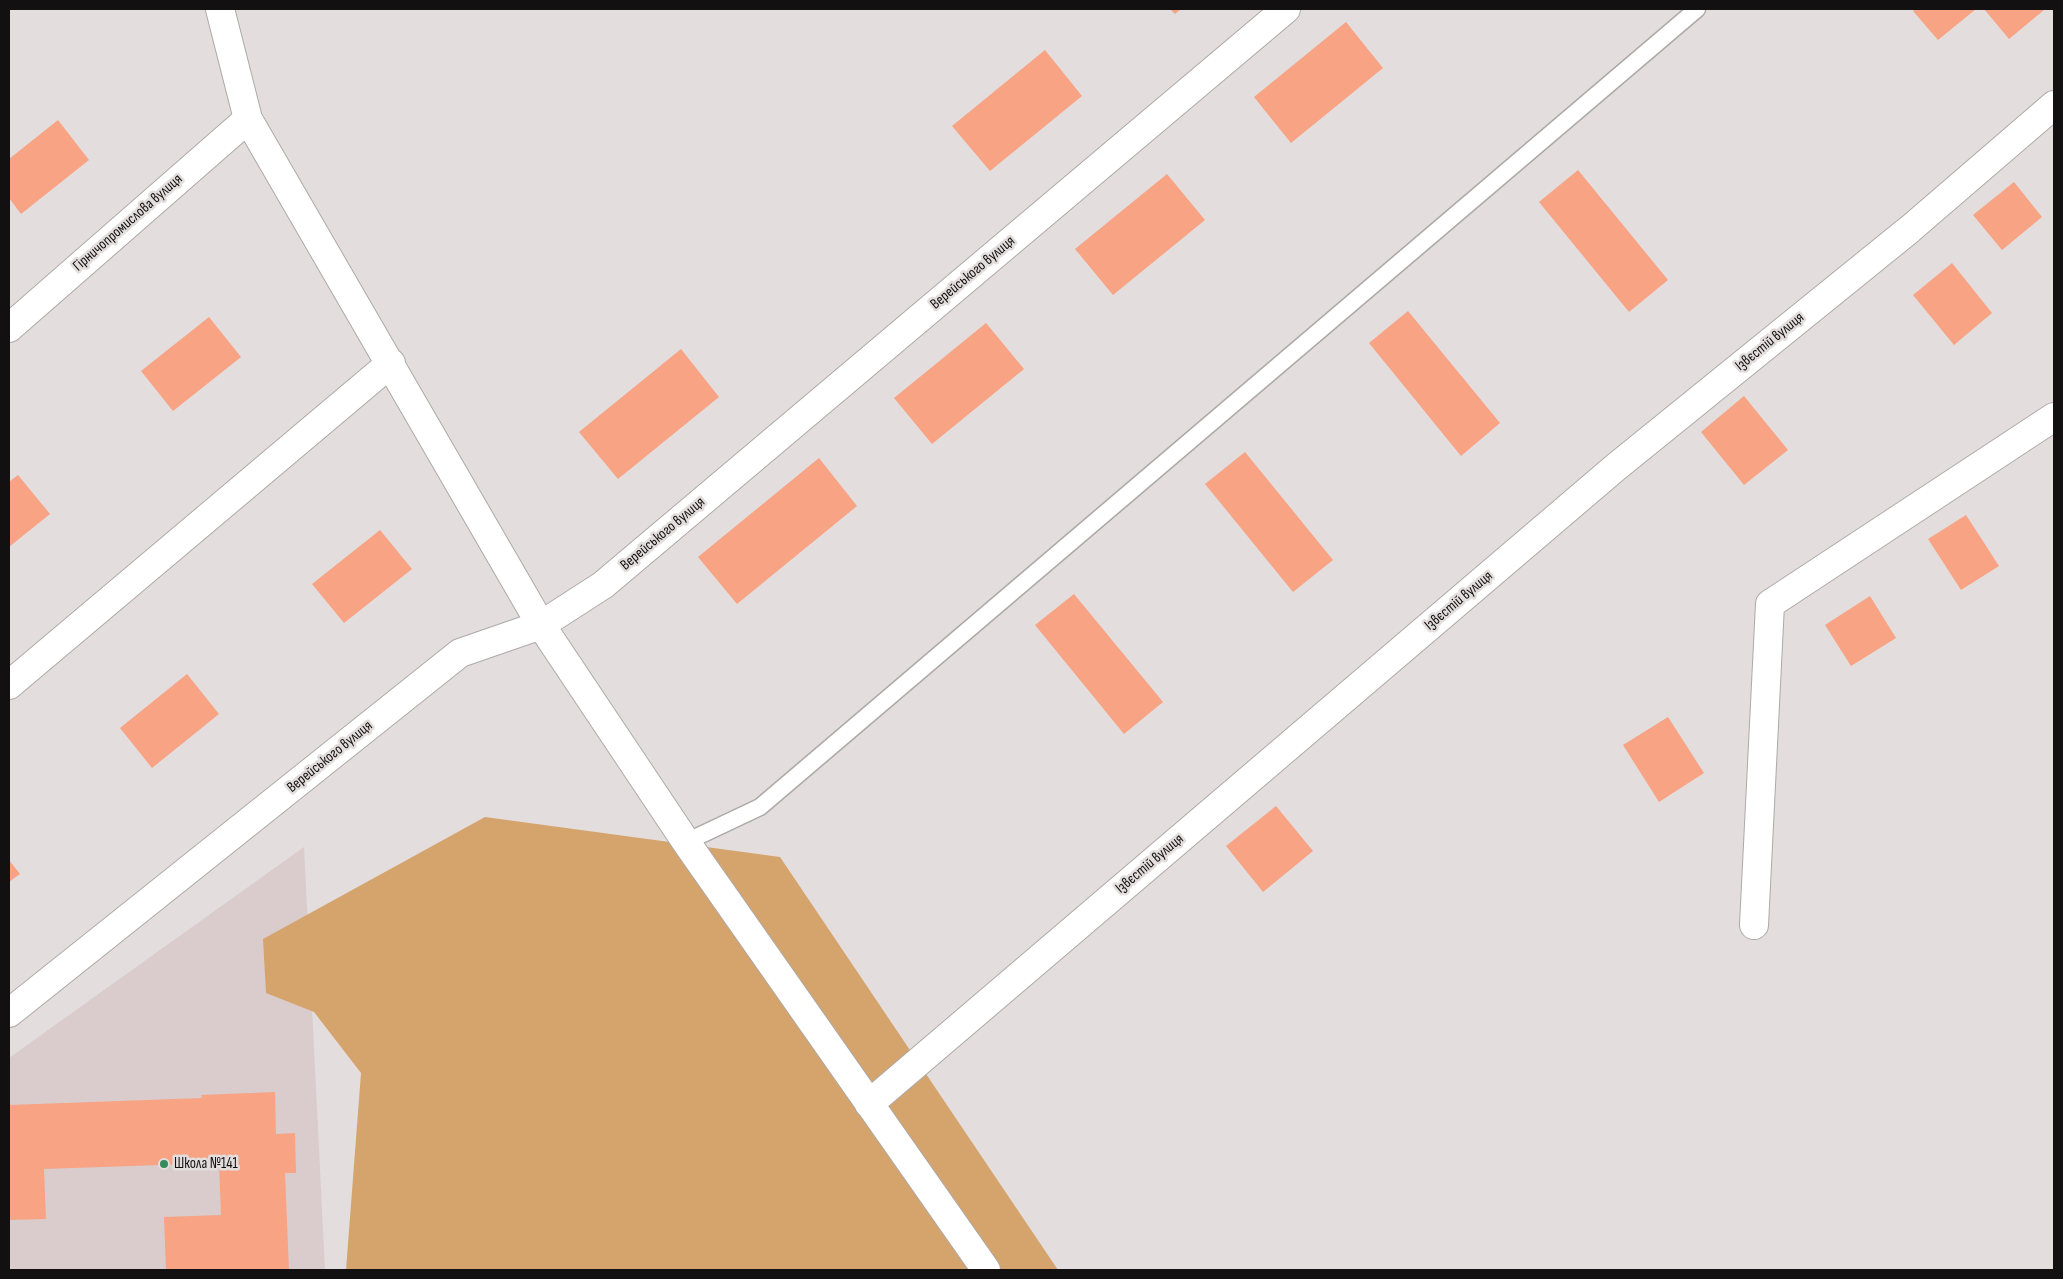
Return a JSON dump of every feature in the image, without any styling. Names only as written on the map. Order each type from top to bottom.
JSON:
[{"type":"street","points":[[220,9],[248,119],[541,625],[686,842],[986,1270]]},
{"type":"street","name":"Верейського вулиця","points":[[9,1013],[460,653],[541,625],[603,585],[1286,9]]},
{"type":"street","name":"Ізвєстій вулиця","points":[[869,1104],[1608,473],[1910,229],[2054,105]]},
{"type":"street","name":"Гірничопромислова вулиця","points":[[9,328],[248,119]]},
{"type":"street","points":[[9,685],[391,363]]},
{"type":"street","points":[[1754,925],[1770,604],[2054,417]]},
{"type":"lane","points":[[686,842],[760,807],[1697,9]]},
{"type":"shaded area","points":[[485,817],[780,857],[1058,1270],[346,1270],[361,1073],[314,1012],[266,993],[263,939]]},
{"type":"shaded area","name":"Школа №141","points":[[304,847],[325,1270],[9,1270],[9,1058]]},
{"type":"building","points":[[1170,9],[1181,9],[1175,14]]},
{"type":"building","points":[[1916,9],[1976,9],[1938,40],[1913,11]]},
{"type":"building","points":[[1984,9],[2043,9],[2044,10],[2009,39]]},
{"type":"building","points":[[1346,22],[1383,68],[1291,143],[1254,97]]},
{"type":"building","points":[[1045,50],[1082,96],[990,171],[952,126]]},
{"type":"building","points":[[58,120],[89,160],[21,214],[9,198],[9,159]]},
{"type":"building","points":[[1578,170],[1668,280],[1629,312],[1539,202]]},
{"type":"building","points":[[1167,174],[1205,220],[1113,295],[1075,249]]},
{"type":"building","points":[[2014,182],[2042,217],[2002,250],[1973,215]]},
{"type":"building","points":[[1952,263],[1992,313],[1954,345],[1913,295]]},
{"type":"building","points":[[1408,311],[1500,423],[1461,456],[1369,343]]},
{"type":"building","points":[[209,317],[241,357],[173,411],[141,371]]},
{"type":"building","points":[[986,323],[1024,369],[932,444],[894,398]]},
{"type":"building","points":[[681,349],[719,397],[618,479],[579,432]]},
{"type":"building","points":[[1744,396],[1788,450],[1744,485],[1701,432]]},
{"type":"building","points":[[1245,452],[1333,560],[1293,592],[1205,484]]},
{"type":"building","points":[[819,458],[857,506],[737,604],[698,557]]},
{"type":"building","points":[[18,475],[50,514],[9,547],[9,482]]},
{"type":"building","points":[[1966,515],[1999,566],[1961,590],[1928,539]]},
{"type":"building","points":[[380,530],[412,569],[344,623],[312,584]]},
{"type":"building","points":[[1074,594],[1163,702],[1124,734],[1035,625]]},
{"type":"building","points":[[1870,596],[1896,638],[1851,666],[1825,625]]},
{"type":"building","points":[[187,674],[219,714],[152,768],[120,728]]},
{"type":"building","points":[[1668,717],[1704,773],[1659,802],[1623,745]]},
{"type":"building","points":[[1276,806],[1313,851],[1263,892],[1226,846]]},
{"type":"building","points":[[9,860],[20,874],[9,882]]},
{"type":"building","points":[[275,1092],[276,1134],[295,1133],[296,1173],[285,1173],[289,1270],[166,1270],[164,1217],[221,1215],[219,1163],[44,1169],[46,1219],[9,1220],[9,1105],[202,1098],[201,1095]]},
{"type":"place","name":"Школа №141","points":[[164,1164]]}]
